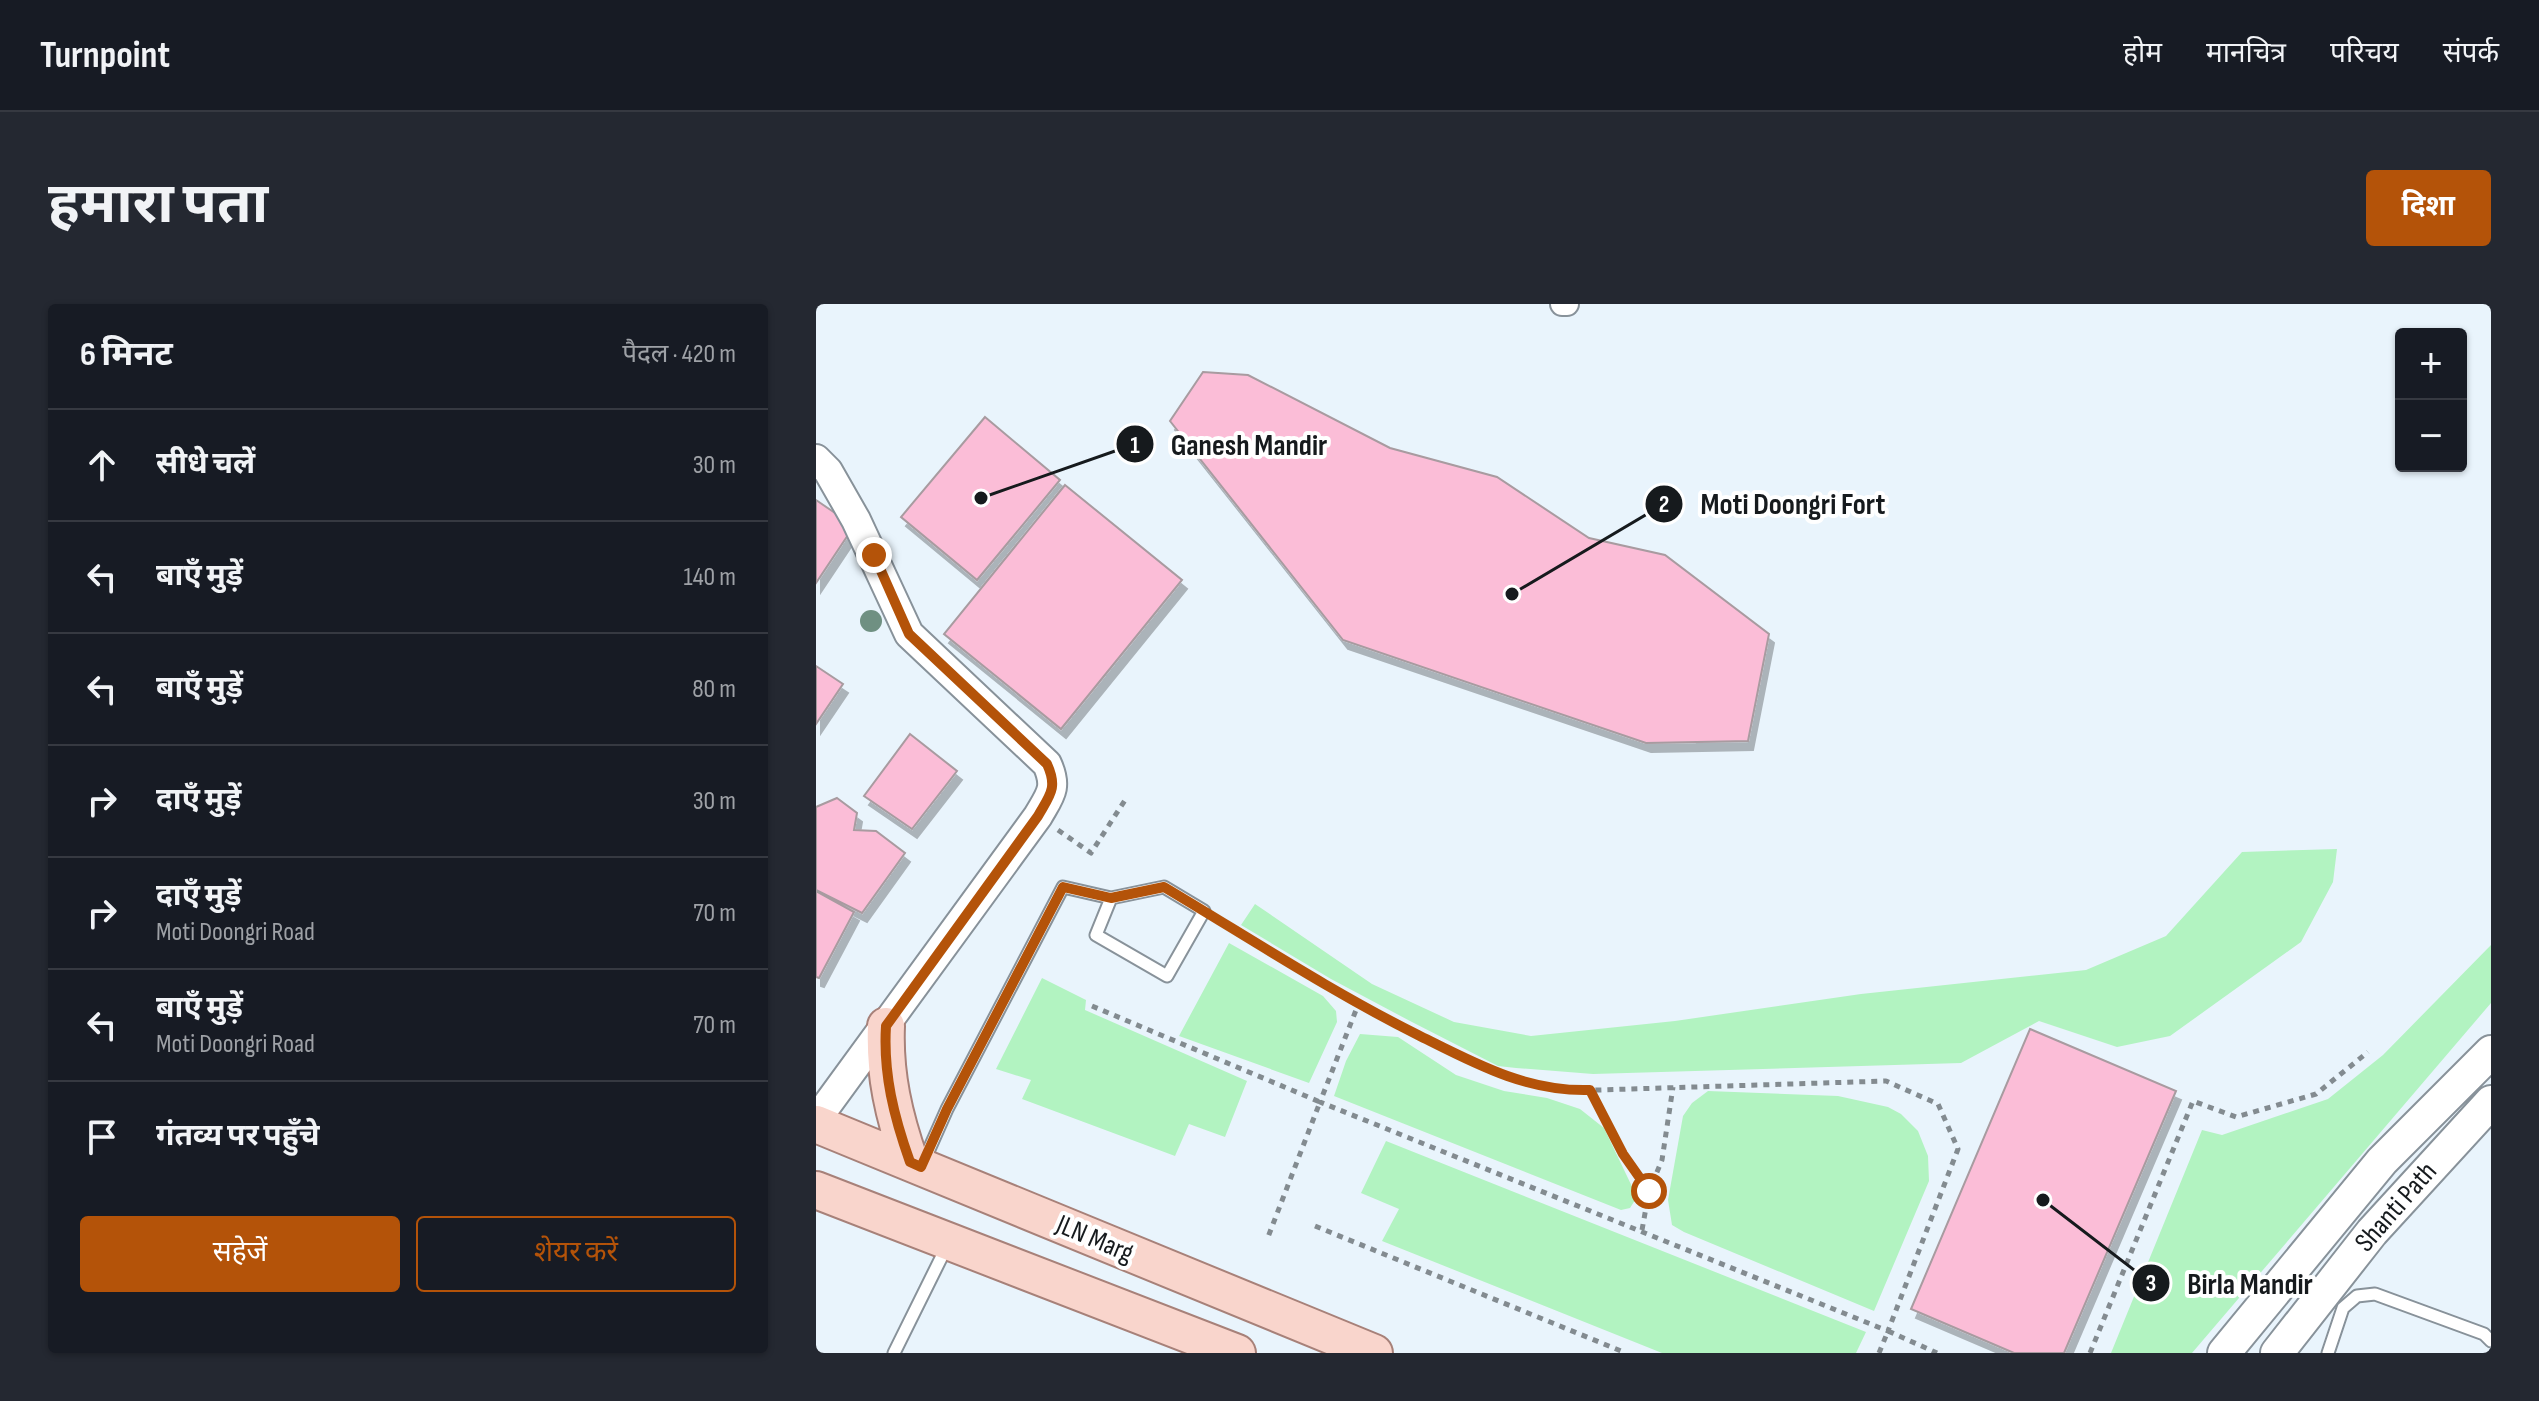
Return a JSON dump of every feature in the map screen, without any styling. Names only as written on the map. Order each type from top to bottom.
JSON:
[{"type":"main road","points":[[886,1026],[884,1059],[890,1096],[896,1124],[915,1164]]},
{"type":"main road","points":[[2224,1353],[2382,1161],[2491,1052]]},
{"type":"main road","name":"Shanti Path","points":[[2277,1353],[2372,1232],[2491,1102]]},
{"type":"main road","name":"JLN Marg","points":[[816,1122],[1374,1353]]},
{"type":"main road","name":"JLN Marg","points":[[816,1190],[1237,1353]]},
{"type":"street","points":[[816,459],[828,471],[856,520],[909,634],[1047,764],[1053,777],[1053,789],[1038,816],[816,1122]]},
{"type":"lane","points":[[915,1164],[1063,887],[1111,898],[1164,887],[1204,911],[1167,976],[1096,935],[1111,898]]},
{"type":"lane","points":[[894,1353],[950,1242]]},
{"type":"lane","points":[[2328,1353],[2343,1308],[2357,1296],[2375,1294],[2484,1334],[2491,1341]]},
{"type":"path","points":[[1038,816],[1091,853],[1127,797]]},
{"type":"path","points":[[1204,911],[1358,1005],[1496,1074],[1567,1091],[1886,1081],[1938,1104],[1958,1149],[1879,1353]]},
{"type":"path","points":[[1268,1237],[1358,1005]]},
{"type":"path","points":[[1092,1006],[1937,1353]]},
{"type":"path","points":[[2090,1353],[2193,1101],[2236,1117],[2316,1094],[2368,1052]]},
{"type":"path","points":[[1642,1230],[1649,1191],[1662,1160],[1673,1087]]},
{"type":"path","points":[[1590,1090],[1623,1154],[1649,1191]]},
{"type":"path","points":[[1315,1226],[1626,1353]]},
{"type":"green space","points":[[2337,849],[2333,882],[2301,942],[2170,1036],[2117,1047],[2039,1021],[1961,1063],[1593,1074],[1498,1066],[1331,979],[1241,925],[1255,904],[1372,984],[1454,1022],[1531,1036],[1675,1021],[1861,994],[2086,970],[2166,936],[2242,852]]},
{"type":"green space","points":[[1229,943],[1323,996],[1336,1011],[1337,1022],[1309,1083],[1179,1036]]},
{"type":"green space","points":[[2491,945],[2491,1003],[2192,1353],[2111,1353],[2202,1130],[2222,1135],[2328,1099],[2383,1055]]},
{"type":"green space","points":[[1042,978],[1086,1000],[1085,1010],[1247,1081],[1225,1137],[1189,1124],[1175,1156],[1022,1099],[1031,1080],[996,1069]]},
{"type":"green space","points":[[1360,1034],[1398,1037],[1456,1075],[1504,1091],[1547,1098],[1580,1109],[1604,1128],[1637,1197],[1630,1208],[1621,1210],[1334,1096],[1346,1061]]},
{"type":"green space","points":[[1708,1091],[1838,1096],[1888,1107],[1901,1114],[1918,1131],[1928,1156],[1929,1181],[1874,1311],[1672,1225],[1668,1200],[1683,1116],[1692,1103]]},
{"type":"green space","points":[[1386,1141],[1866,1332],[1856,1353],[1662,1353],[1382,1241],[1399,1209],[1361,1193]]},
{"type":"building","points":[[1203,372],[1248,375],[1390,448],[1497,477],[1589,538],[1665,555],[1769,634],[1748,741],[1646,743],[1343,640],[1170,421]]},
{"type":"building","points":[[985,417],[1060,480],[977,580],[901,517]]},
{"type":"building","points":[[1065,485],[1182,580],[1061,729],[944,634]]},
{"type":"building","points":[[816,500],[854,526],[816,583]]},
{"type":"building","points":[[816,666],[843,684],[816,724]]},
{"type":"building","points":[[910,734],[957,771],[912,829],[864,796]]},
{"type":"building","points":[[837,798],[857,813],[854,830],[876,831],[905,853],[862,913],[816,890],[816,807]]},
{"type":"building","points":[[816,891],[854,912],[819,978],[816,977]]},
{"type":"building","points":[[2030,1029],[2176,1091],[2064,1353],[2014,1353],[1911,1309]]},
{"type":"place","name":"Ganesh Mandir","points":[[981,498]]},
{"type":"place","name":"Moti Doongri Fort","points":[[1512,594]]},
{"type":"place","name":"Birla Mandir","points":[[2043,1200]]},
{"type":"route","points":[[874,555],[909,634],[1047,764],[1053,777],[1053,789],[1038,816],[886,1026],[884,1059],[890,1096],[910,1162],[921,1167],[947,1109],[1063,887],[1111,898],[1164,887],[1358,1005],[1496,1074],[1567,1091],[1590,1090],[1623,1154],[1649,1191]]}]
